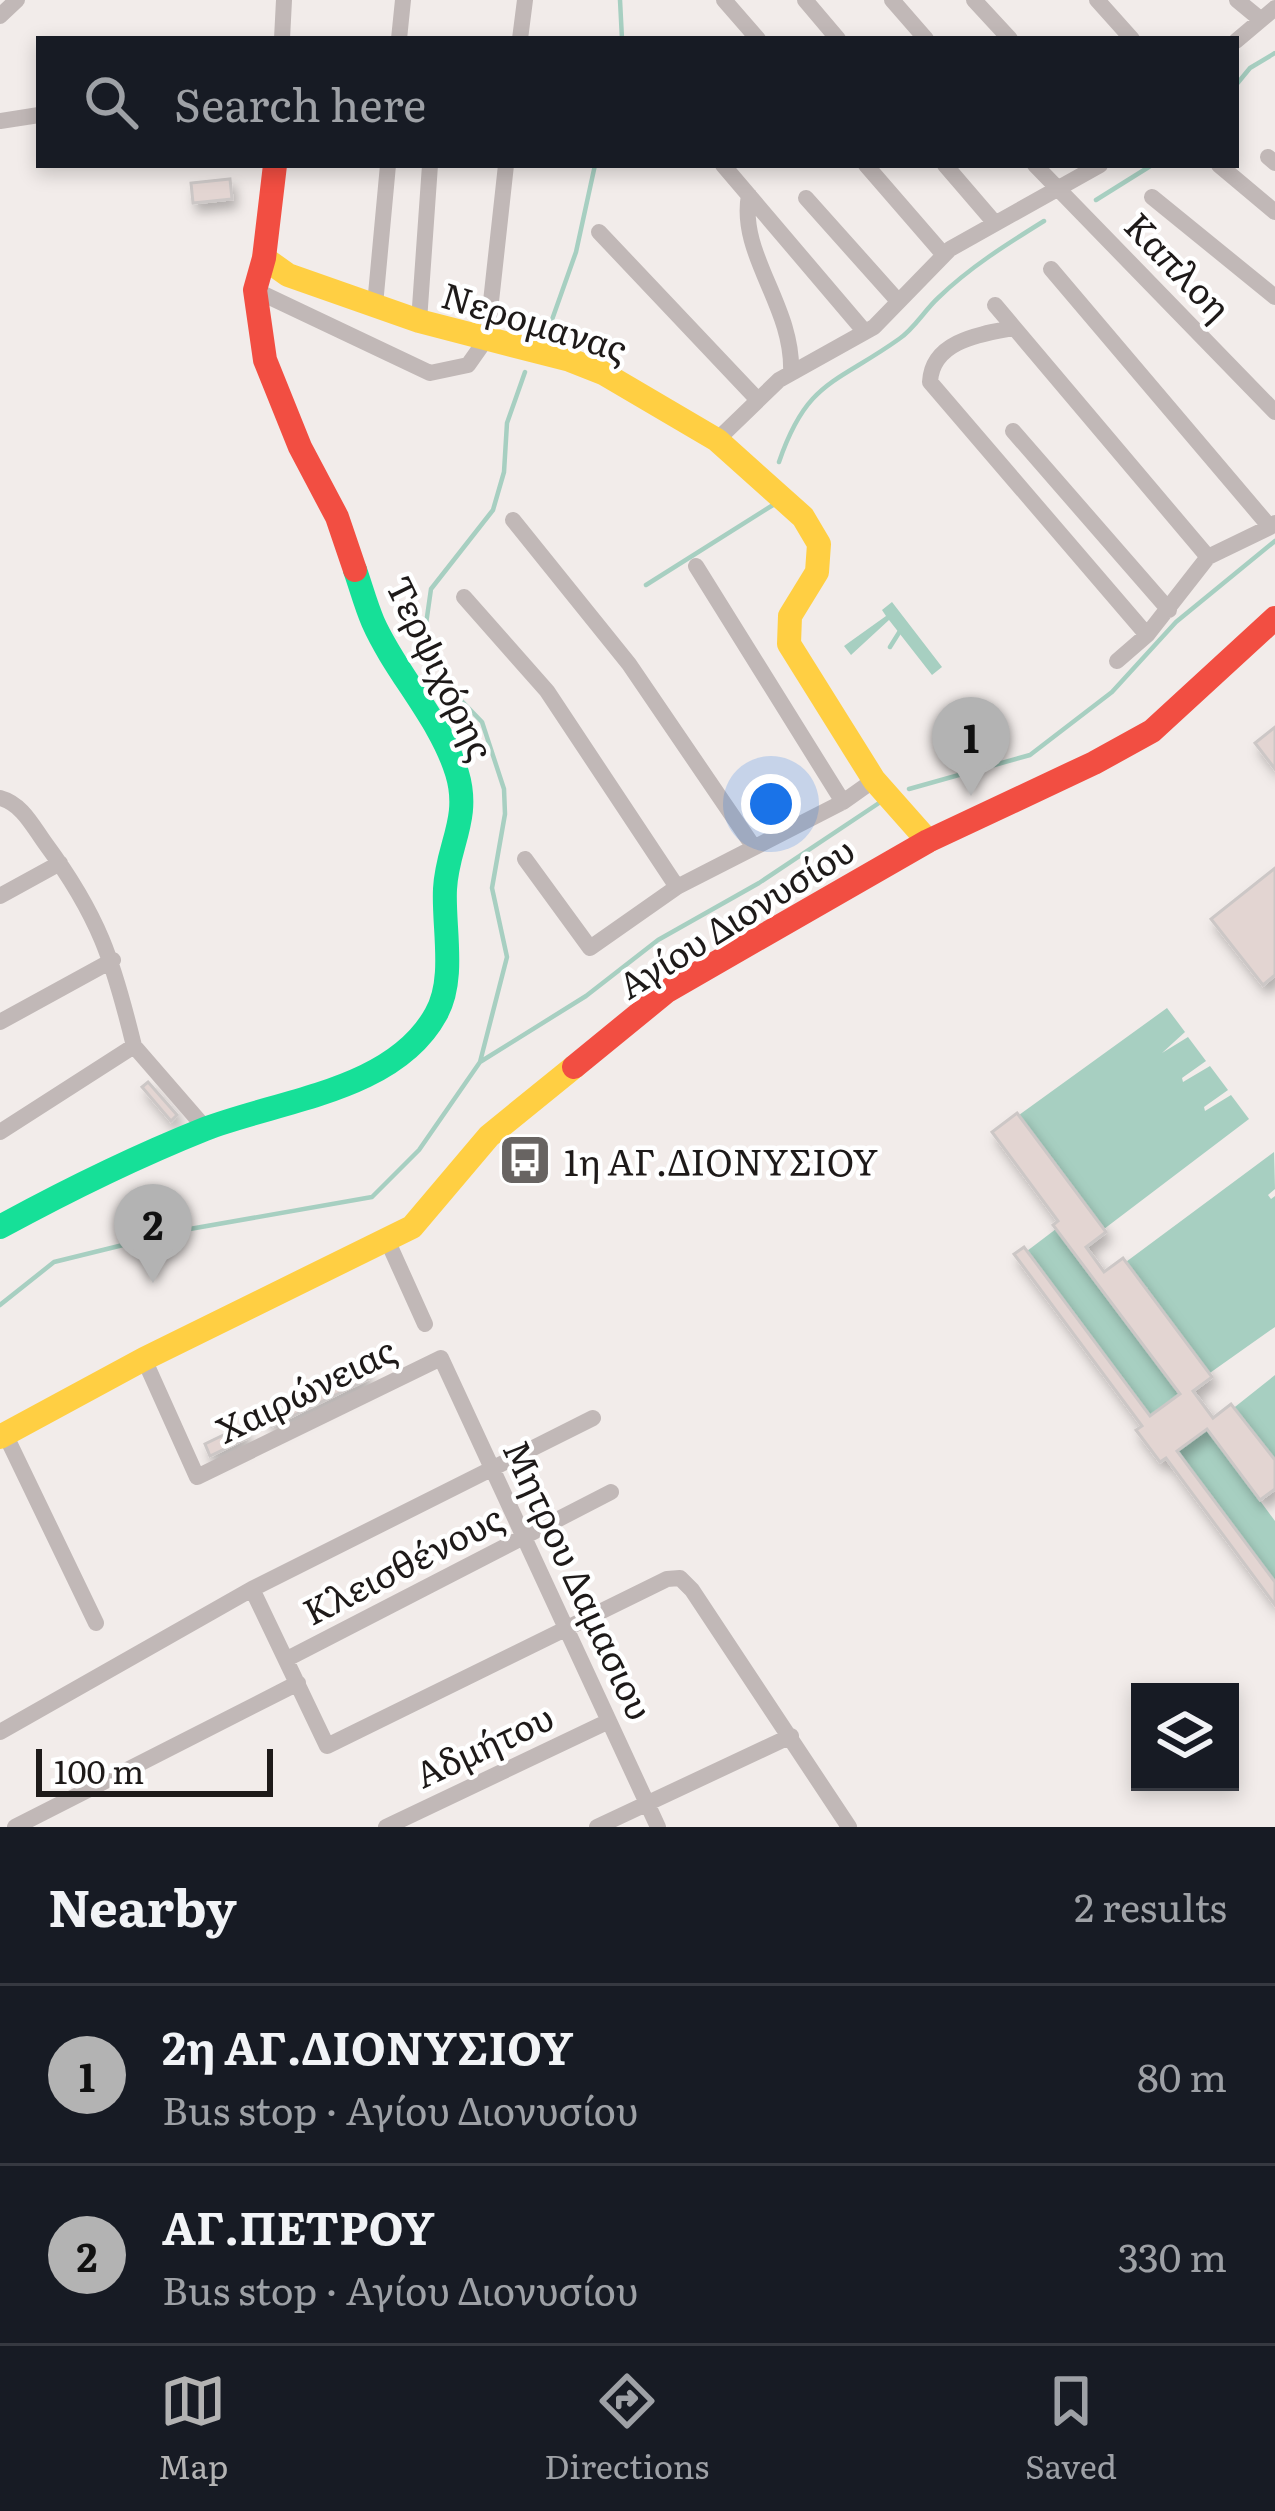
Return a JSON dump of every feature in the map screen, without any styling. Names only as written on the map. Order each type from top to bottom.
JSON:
[{"type":"street","points":[[0,16],[16,0]]},
{"type":"street","points":[[282,36],[284,0]]},
{"type":"street","points":[[400,36],[403,0]]},
{"type":"street","points":[[520,36],[524,0]]},
{"type":"street","points":[[724,0],[755,36]]},
{"type":"street","points":[[805,0],[835,36]]},
{"type":"street","points":[[892,0],[923,36]]},
{"type":"street","points":[[974,0],[1007,36]]},
{"type":"street","points":[[1097,0],[1129,36]]},
{"type":"street","points":[[1238,0],[1268,14],[1239,38]]},
{"type":"street","points":[[0,121],[36,115]]},
{"type":"street","name":"Τερψιχόρης","points":[[0,1227],[206,1129],[366,1076],[418,1041],[438,1012],[445,991],[445,884],[464,809],[457,773],[374,624],[337,517],[273,386],[261,344],[254,290],[264,259],[275,168]]},
{"type":"street","points":[[375,305],[388,168]]},
{"type":"street","points":[[419,321],[430,168]]},
{"type":"street","points":[[254,290],[430,373],[468,365],[487,338],[506,168]]},
{"type":"street","points":[[726,168],[865,332]]},
{"type":"street","points":[[869,168],[944,255]]},
{"type":"street","points":[[948,168],[994,222]]},
{"type":"street","name":"Καπλοη","points":[[1039,168],[1275,412]]},
{"type":"street","points":[[716,440],[791,373],[865,332],[944,255],[994,222],[1095,168]]},
{"type":"street","points":[[1223,168],[1275,212]]},
{"type":"street","points":[[749,195],[747,225],[789,332],[791,373]]},
{"type":"street","points":[[806,197],[898,301]]},
{"type":"street","points":[[1152,197],[1275,297]]},
{"type":"street","points":[[599,232],[757,399]]},
{"type":"street","name":"Νερομανας","points":[[264,259],[288,275],[419,321],[603,373],[716,440],[813,531],[820,558],[817,572],[790,616],[789,644],[874,780],[928,841]]},
{"type":"street","points":[[1052,269],[1272,525],[1208,557],[1169,610],[1118,661]]},
{"type":"street","points":[[995,305],[1208,557]]},
{"type":"street","points":[[1014,328],[951,347],[938,358],[930,382],[1147,635]]},
{"type":"street","points":[[1012,431],[1169,610]]},
{"type":"street","points":[[513,520],[629,664],[753,846]]},
{"type":"street","points":[[696,566],[843,802]]},
{"type":"street","points":[[464,597],[548,691],[677,887]]},
{"type":"street","name":"Αγίου Διονυσίου","points":[[3,1436],[144,1359],[388,1243],[430,1208],[489,1136],[667,991],[928,841],[1152,731],[1275,618]]},
{"type":"street","points":[[525,859],[590,948],[677,887],[843,802],[874,780]]},
{"type":"street","points":[[0,798],[22,811],[61,863],[99,925],[113,960],[134,1046],[206,1129]]},
{"type":"street","points":[[0,896],[61,863]]},
{"type":"street","points":[[0,1022],[113,960]]},
{"type":"street","points":[[0,1132],[134,1046]]},
{"type":"street","points":[[388,1243],[425,1324]]},
{"type":"street","name":"Χαιρώνειας","points":[[144,1359],[197,1477],[441,1358]]},
{"type":"street","name":"Μητρου Δαμασιου","points":[[441,1358],[658,1827]]},
{"type":"street","points":[[0,1732],[252,1589],[593,1418]]},
{"type":"street","points":[[3,1436],[96,1623]]},
{"type":"street","name":"Κλεισθένους","points":[[287,1659],[610,1492]]},
{"type":"street","points":[[252,1589],[327,1746],[667,1579],[680,1578],[849,1827]]},
{"type":"street","name":"Κλεισθένους","points":[[15,1827],[298,1683]]},
{"type":"street","name":"Αδμήτου","points":[[386,1827],[609,1721]]},
{"type":"street","points":[[597,1827],[791,1736]]},
{"type":"shaded area","points":[[892,602],[942,667],[932,675],[889,620],[851,655],[844,646],[886,616],[882,610]]},
{"type":"shaded area","points":[[1167,1008],[1185,1032],[1162,1053],[1188,1037],[1206,1061],[1182,1078],[1183,1082],[1210,1066],[1228,1090],[1204,1107],[1205,1111],[1231,1095],[1249,1119],[1104,1229],[1019,1115]]},
{"type":"shaded area","points":[[1274,1152],[1275,1189],[1268,1195],[1275,1196],[1275,1327],[1190,1387],[1200,1360],[1172,1363],[1190,1345],[1168,1358],[1178,1331],[1150,1334],[1169,1317],[1147,1329],[1157,1302],[1129,1305],[1148,1287],[1125,1300],[1118,1290],[1137,1275],[1115,1287],[1107,1276]]},
{"type":"shaded area","points":[[1056,1229],[1180,1394],[1150,1416],[1027,1251]]},
{"type":"shaded area","points":[[1275,1375],[1275,1460],[1237,1451],[1257,1436],[1253,1432],[1234,1446],[1245,1422],[1242,1418],[1216,1422]]},
{"type":"shaded area","points":[[1207,1429],[1275,1521],[1275,1582],[1177,1451]]},
{"type":"building","points":[[230,179],[232,199],[193,203],[191,183]]},
{"type":"building","points":[[1275,727],[1275,769],[1255,743]]},
{"type":"building","points":[[1275,868],[1275,975],[1263,985],[1211,919]]},
{"type":"building","points":[[148,1082],[177,1115],[171,1121],[142,1087]]},
{"type":"building","points":[[1017,1113],[1106,1232],[1086,1247],[1104,1272],[1123,1258],[1212,1377],[1193,1391],[1213,1418],[1231,1404],[1275,1460],[1275,1489],[1260,1500],[1207,1429],[1177,1451],[1275,1582],[1275,1605],[1166,1458],[1160,1462],[1136,1430],[1142,1426],[1014,1254],[1024,1247],[1150,1416],[1180,1394],[1053,1225],[1058,1221],[992,1132]]},
{"type":"building","points":[[362,1366],[368,1379],[272,1426],[266,1416]]},
{"type":"building","points":[[242,1426],[247,1438],[210,1456],[205,1444]]},
{"type":"waterway","points":[[620,0],[622,36]]},
{"type":"waterway","points":[[1239,81],[1250,68],[1275,53]]},
{"type":"waterway","points":[[548,331],[576,252],[594,168]]},
{"type":"waterway","points":[[1096,200],[1147,168]]},
{"type":"waterway","points":[[779,462],[801,415],[826,387],[904,335],[963,276],[1044,221]]},
{"type":"waterway","points":[[480,1062],[507,957],[492,888],[505,814],[504,789],[482,722],[451,690],[425,631],[431,589],[493,510],[504,472],[507,423],[525,372]]},
{"type":"waterway","points":[[646,585],[773,505]]},
{"type":"waterway","points":[[909,789],[1030,755],[1112,692],[1176,622],[1275,541]]},
{"type":"waterway","points":[[890,647],[900,631]]},
{"type":"waterway","points":[[0,1305],[54,1262],[184,1230],[372,1197],[419,1150],[480,1062],[586,996],[658,940],[759,883],[879,803]]},
{"type":"traffic: fast","points":[[0,1227],[205,1129],[364,1077],[417,1040],[436,1014],[446,985],[445,889],[460,819],[461,789],[440,734],[373,622],[355,570]]},
{"type":"traffic: slow","points":[[264,258],[288,275],[419,321],[603,373],[717,440],[803,517],[819,544],[817,572],[790,616],[789,644],[874,780],[928,841]]},
{"type":"traffic: slow","points":[[0,1437],[144,1359],[412,1227],[489,1136],[574,1067]]},
{"type":"traffic: jam","points":[[275,168],[264,258],[255,290],[265,360],[300,447],[337,517],[355,570]]},
{"type":"traffic: jam","points":[[574,1067],[667,991],[928,841],[1152,731],[1275,618]]},
{"type":"place","name":"2η ΑΓ.ΔΙΟΝΥΣΙΟΥ","points":[[971,796]]},
{"type":"place","name":"1η ΑΓ.ΔΙΟΝΥΣΙΟΥ","points":[[525,1160]]},
{"type":"place","name":"ΑΓ.ΠΕΤΡΟΥ","points":[[153,1283]]}]
